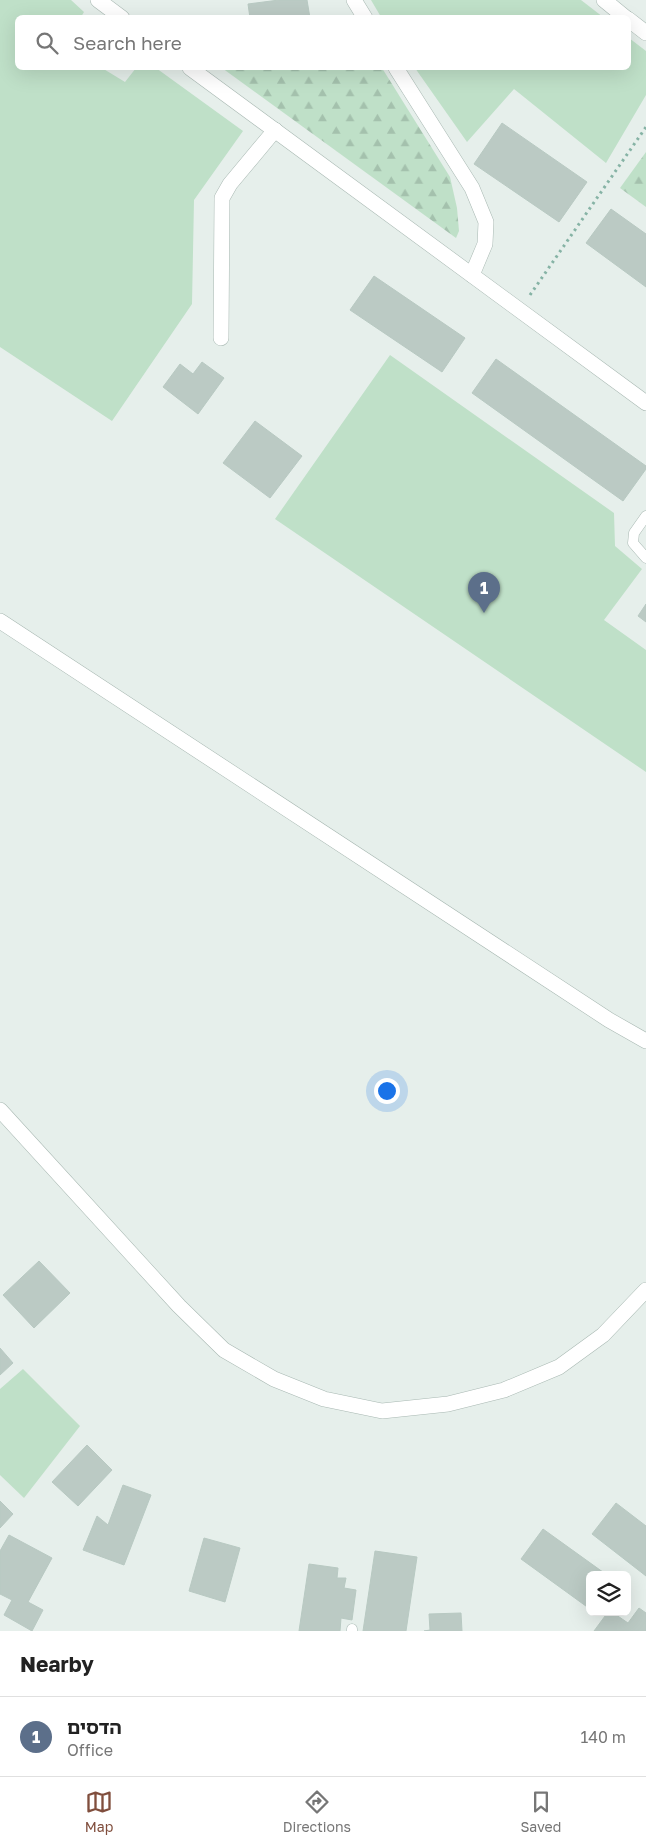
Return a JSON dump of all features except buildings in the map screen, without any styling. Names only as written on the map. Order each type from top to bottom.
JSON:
[{"type":"street","points":[[98,0],[118,15]]},
{"type":"street","points":[[354,0],[363,15]]},
{"type":"street","points":[[604,0],[623,15]]},
{"type":"street","points":[[631,21],[646,33]]},
{"type":"street","points":[[193,70],[646,403]]},
{"type":"street","points":[[397,70],[472,188],[486,222],[485,244],[472,275]]},
{"type":"street","points":[[221,338],[222,198],[230,184],[275,130]]},
{"type":"street","points":[[0,621],[609,1020],[646,1041]]},
{"type":"street","points":[[0,1110],[179,1306],[224,1350],[274,1379],[324,1399],[382,1410],[448,1404],[504,1390],[559,1367],[603,1335],[646,1290]]},
{"type":"lane","points":[[646,516],[634,533],[633,544],[646,558]]},
{"type":"path","points":[[520,310],[646,128]]},
{"type":"green space","points":[[0,0],[71,0],[84,12],[82,15],[15,15],[15,70],[105,70],[125,82],[134,70],[159,70],[243,131],[194,200],[192,304],[112,421],[0,347]]},
{"type":"green space","points":[[371,0],[581,0],[600,15],[380,15]]},
{"type":"green space","points":[[631,40],[646,51],[646,95],[606,163],[514,89],[467,142],[416,70],[631,70]]},
{"type":"green space","points":[[225,70],[383,70],[450,177],[457,208],[459,231],[456,238]]},
{"type":"green space","points":[[646,152],[646,207],[620,188]]},
{"type":"green space","points":[[390,355],[614,513],[615,546],[642,569],[604,620],[646,650],[646,772],[275,519]]},
{"type":"green space","points":[[23,1369],[80,1426],[24,1498],[0,1475],[0,1389]]},
{"type":"place","name":"הדסים","points":[[484,613]]}]
